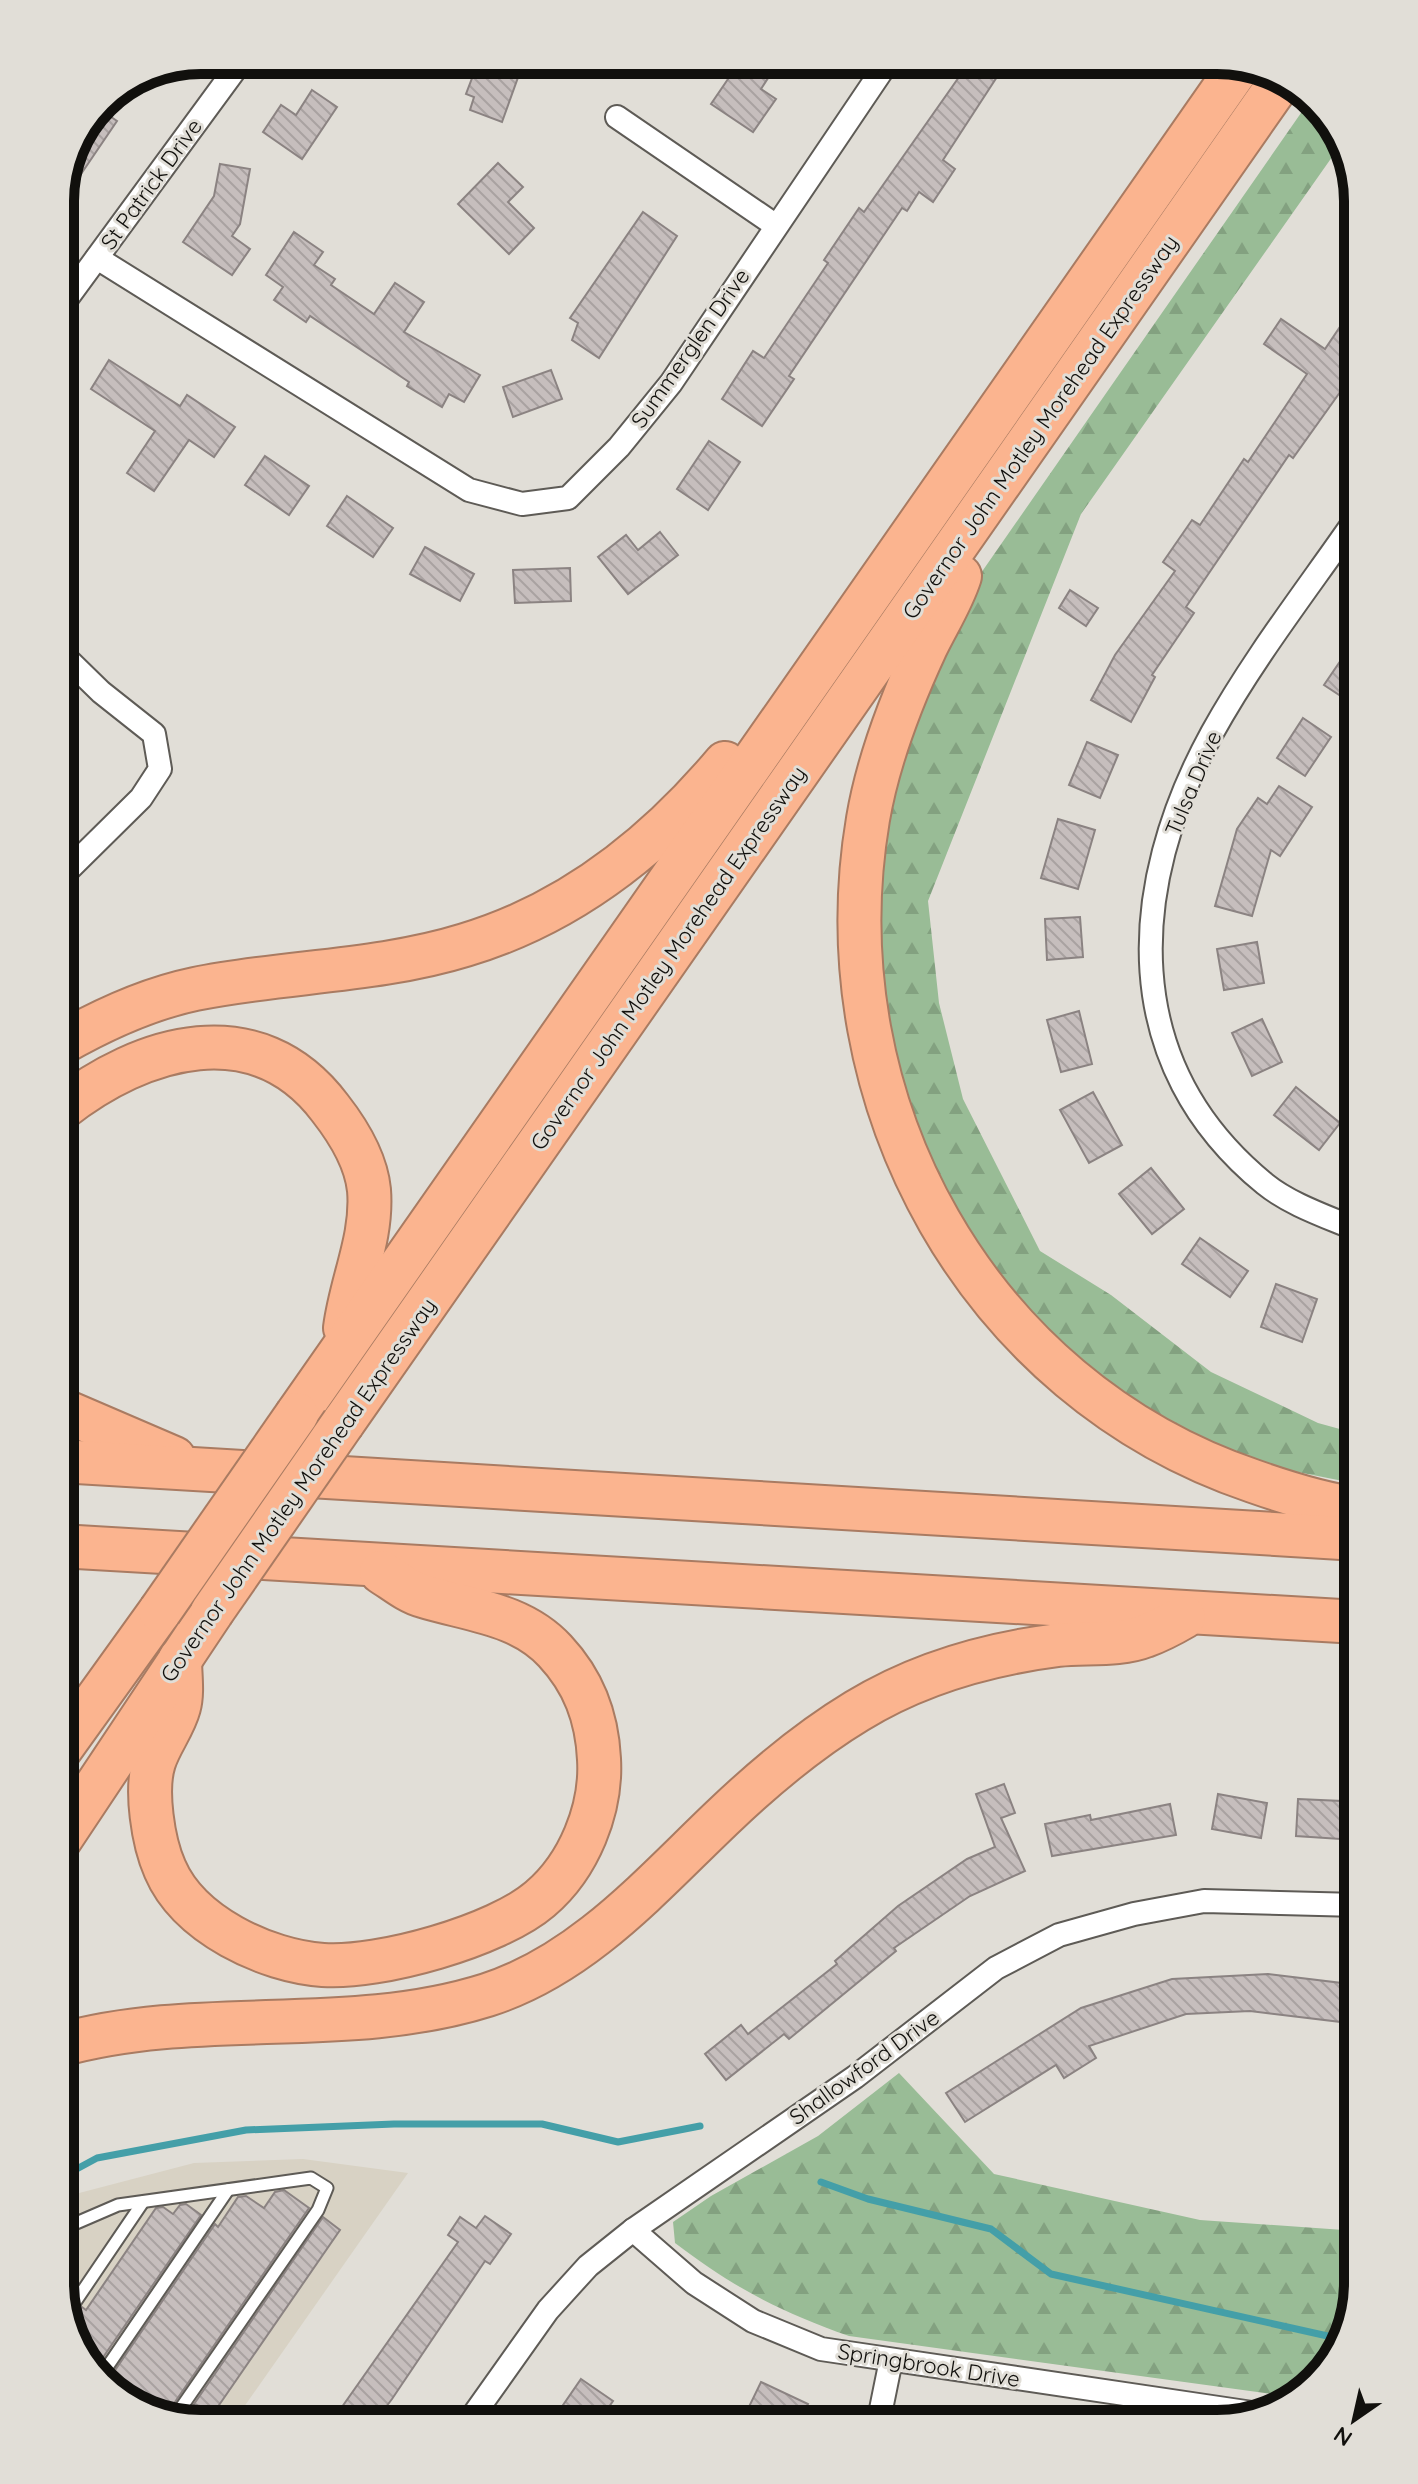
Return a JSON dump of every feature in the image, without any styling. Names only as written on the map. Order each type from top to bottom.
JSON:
[{"type":"highway","name":"Governor John Motley Morehead Expressway","points":[[74,1731],[1233,75]]},
{"type":"highway","name":"Governor John Motley Morehead Expressway","points":[[74,1819],[343,1423],[1275,88]]},
{"type":"highway","points":[[972,522],[959,580],[897,717],[868,818],[860,925],[863,984],[882,1087],[900,1140],[947,1238],[980,1285],[1046,1358],[1091,1396],[1190,1457],[1287,1493],[1344,1506]]},
{"type":"highway","points":[[74,1037],[137,1006],[193,989],[462,946],[506,931],[574,897],[637,851],[696,797],[801,663],[899,553]]},
{"type":"highway","points":[[74,1101],[134,1063],[183,1049],[224,1047],[266,1056],[316,1090],[352,1136],[369,1189],[364,1256],[349,1294],[343,1349]]},
{"type":"highway","points":[[74,1415],[197,1469]]},
{"type":"highway","points":[[74,1462],[1344,1538]]},
{"type":"highway","points":[[74,1547],[1344,1621]]},
{"type":"highway","points":[[180,1659],[180,1706],[154,1762],[148,1795],[165,1869],[186,1901],[233,1939],[277,1957],[325,1966],[398,1956],[457,1943],[540,1899],[579,1851],[601,1786],[598,1738],[586,1692],[553,1649],[506,1617],[419,1595],[369,1565]]},
{"type":"highway","points":[[74,2041],[103,2033],[342,2021],[429,2012],[490,1994],[531,1978],[589,1941],[796,1752],[909,1682],[979,1659],[1057,1645],[1142,1638],[1194,1613]]},
{"type":"street","name":"St Patrick Drive","points":[[74,289],[232,74]]},
{"type":"street","name":"Summerglen Drive","points":[[97,258],[469,490],[522,504],[568,498],[619,447],[671,383],[879,74]]},
{"type":"street","points":[[617,117],[775,225]]},
{"type":"street","name":"Tulsa Drive","points":[[1344,537],[1212,733],[1170,829],[1155,892],[1150,952],[1156,1019],[1182,1085],[1218,1139],[1267,1186],[1344,1223]]},
{"type":"street","points":[[74,666],[101,692],[154,734],[160,769],[141,798],[74,864]]},
{"type":"street","name":"Shallowford Drive","points":[[477,2410],[548,2310],[588,2266],[633,2230],[855,2077],[996,1968],[1059,1935],[1134,1914],[1204,1901],[1344,1905]]},
{"type":"street","name":"Springbrook Drive","points":[[633,2230],[694,2283],[753,2321],[821,2349],[1227,2409]]},
{"type":"street","points":[[881,2410],[891,2360]]},
{"type":"lane","points":[[74,2224],[118,2205],[311,2178],[327,2188],[318,2210],[181,2409]]},
{"type":"lane","points":[[107,2368],[228,2190]]},
{"type":"lane","points":[[75,2302],[143,2202]]},
{"type":"shaded area","points":[[303,2159],[408,2173],[242,2410],[176,2408],[130,2389],[95,2354],[76,2308],[74,2194],[194,2163]]},
{"type":"green space","points":[[1304,109],[1323,130],[1334,154],[1081,514],[928,901],[939,1003],[963,1099],[1040,1251],[1111,1295],[1211,1372],[1318,1423],[1344,1430],[1344,1481],[1267,1466],[1190,1435],[1106,1383],[1047,1332],[992,1269],[951,1204],[912,1125],[888,1027],[876,924],[880,849],[904,740],[972,586]]},
{"type":"green space","points":[[899,2073],[994,2174],[1200,2220],[1344,2230],[1343,2300],[1337,2324],[1323,2354],[1301,2378],[1277,2395],[849,2336],[758,2297],[675,2243],[673,2222],[711,2196],[818,2136]]},
{"type":"building","points":[[474,74],[519,74],[502,122],[470,110],[474,97],[466,94]]},
{"type":"building","points":[[731,74],[771,74],[761,89],[776,99],[753,132],[711,104]]},
{"type":"building","points":[[961,74],[999,74],[943,160],[955,169],[933,202],[919,192],[907,211],[902,208],[789,376],[794,379],[762,426],[722,399],[753,351],[764,358],[828,263],[824,260],[859,208],[864,212]]},
{"type":"building","points":[[312,90],[337,107],[302,159],[263,132],[281,105],[296,115]]},
{"type":"building","points":[[108,115],[117,121],[77,180],[87,145]]},
{"type":"building","points":[[498,163],[523,187],[508,202],[534,228],[509,254],[458,204]]},
{"type":"building","points":[[220,164],[250,169],[240,224],[232,236],[250,249],[232,275],[183,242],[214,196]]},
{"type":"building","points":[[643,212],[677,236],[599,358],[572,340],[578,323],[570,318]]},
{"type":"building","points":[[294,232],[323,252],[314,265],[335,279],[331,285],[374,314],[395,283],[424,302],[404,332],[480,375],[464,402],[449,394],[442,407],[407,386],[409,382],[310,316],[306,322],[274,300],[283,287],[266,275]]},
{"type":"building","points":[[1281,319],[1325,349],[1344,321],[1344,387],[1293,458],[1289,455],[1186,607],[1194,613],[1152,675],[1155,677],[1131,722],[1091,700],[1115,655],[1175,571],[1163,562],[1192,520],[1200,525],[1244,459],[1248,462],[1307,374],[1264,344]]},
{"type":"building","points":[[109,360],[180,406],[187,395],[235,427],[214,457],[189,440],[154,491],[127,473],[155,431],[91,389]]},
{"type":"building","points":[[551,370],[562,399],[513,417],[503,387]]},
{"type":"building","points":[[709,441],[740,462],[708,510],[677,489]]},
{"type":"building","points":[[265,456],[309,486],[289,515],[245,485]]},
{"type":"building","points":[[347,496],[393,528],[373,557],[327,526]]},
{"type":"building","points":[[660,532],[678,555],[628,594],[598,557],[626,535],[638,550]]},
{"type":"building","points":[[425,547],[474,574],[460,601],[410,574]]},
{"type":"building","points":[[570,568],[571,601],[515,603],[513,570]]},
{"type":"building","points":[[1070,590],[1098,608],[1086,626],[1059,608]]},
{"type":"building","points":[[1344,656],[1344,698],[1324,685]]},
{"type":"building","points":[[1303,718],[1331,737],[1305,776],[1277,758]]},
{"type":"building","points":[[1087,742],[1118,755],[1100,798],[1069,785]]},
{"type":"building","points":[[1279,786],[1312,807],[1280,856],[1271,850],[1252,916],[1215,906],[1237,829],[1258,798],[1267,804]]},
{"type":"building","points":[[1058,819],[1095,830],[1078,889],[1041,878]]},
{"type":"building","points":[[1080,917],[1083,957],[1047,960],[1045,919]]},
{"type":"building","points":[[1257,942],[1264,983],[1224,990],[1217,949]]},
{"type":"building","points":[[1079,1011],[1092,1064],[1061,1072],[1047,1020]]},
{"type":"building","points":[[1262,1019],[1282,1062],[1252,1076],[1232,1033]]},
{"type":"building","points":[[1296,1087],[1340,1123],[1319,1150],[1274,1115]]},
{"type":"building","points":[[1093,1092],[1122,1145],[1089,1163],[1060,1110]]},
{"type":"building","points":[[1151,1168],[1184,1209],[1152,1234],[1119,1194]]},
{"type":"building","points":[[1200,1238],[1248,1271],[1230,1297],[1182,1264]]},
{"type":"building","points":[[1276,1284],[1317,1299],[1302,1342],[1261,1327]]},
{"type":"building","points":[[1004,1784],[1015,1813],[1001,1818],[1025,1871],[970,1896],[894,1948],[896,1951],[789,2039],[784,2034],[726,2080],[705,2054],[741,2025],[748,2034],[837,1964],[835,1961],[898,1906],[967,1859],[995,1847],[976,1794]]},
{"type":"building","points":[[1218,1794],[1267,1803],[1261,1838],[1212,1829]]},
{"type":"building","points":[[1298,1799],[1342,1801],[1340,1839],[1296,1836]]},
{"type":"building","points":[[1170,1804],[1176,1835],[1052,1856],[1045,1824],[1090,1815],[1091,1820]]},
{"type":"building","points":[[1268,1974],[1344,1983],[1344,2022],[1250,2011],[1186,2014],[1089,2046],[1096,2058],[1064,2078],[1056,2065],[965,2122],[946,2093],[1081,2008],[1172,1979]]},
{"type":"building","points":[[284,2190],[309,2208],[172,2407],[130,2389],[113,2374],[215,2224],[218,2227],[238,2197],[246,2196],[264,2208],[275,2192]]},
{"type":"building","points":[[186,2204],[201,2215],[101,2361],[87,2339],[77,2312],[82,2307],[86,2310],[156,2208],[163,2207],[173,2214],[180,2205]]},
{"type":"building","points":[[485,2216],[511,2234],[490,2264],[485,2261],[384,2410],[340,2410],[458,2242],[448,2235],[460,2217],[476,2228]]},
{"type":"building","points":[[323,2217],[340,2230],[216,2410],[190,2410]]},
{"type":"building","points":[[581,2379],[613,2401],[607,2410],[560,2410]]},
{"type":"building","points":[[761,2382],[808,2404],[805,2410],[747,2410]]},
{"type":"waterway","points":[[74,2170],[97,2158],[246,2130],[394,2124],[542,2124],[618,2142],[700,2126]]},
{"type":"waterway","points":[[821,2182],[868,2199],[991,2229],[1051,2274],[1332,2337]]}]
